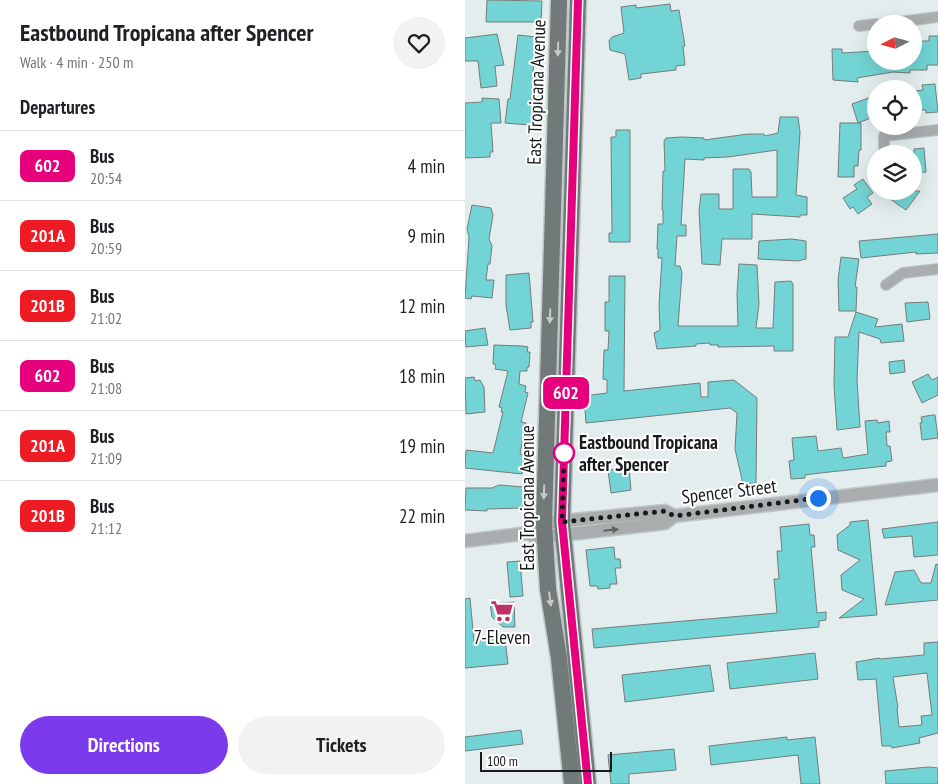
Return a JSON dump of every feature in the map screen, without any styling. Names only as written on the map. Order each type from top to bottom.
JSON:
[{"type":"main road","name":"East Tropicana Avenue","points":[[559,0],[552,251],[539,531],[559,658],[572,784]]},
{"type":"main road","points":[[570,0],[570,14],[577,28]]},
{"type":"main road","name":"East Tropicana Avenue","points":[[578,0],[562,528],[589,784]]},
{"type":"main road","points":[[554,174],[560,200],[562,251],[569,264]]},
{"type":"main road","points":[[552,251],[559,264],[562,296],[568,324]]},
{"type":"street","points":[[923,20],[938,18]]},
{"type":"street","points":[[859,26],[867,25]]},
{"type":"street","points":[[884,145],[884,136],[938,130]]},
{"type":"street","points":[[886,285],[903,273],[938,269]]},
{"type":"street","name":"Spencer Street","points":[[465,541],[562,528],[665,523],[674,516],[938,485]]},
{"type":"building","points":[[487,0],[542,1],[541,22],[486,22]]},
{"type":"building","points":[[670,4],[671,11],[679,10],[685,46],[683,46],[685,65],[676,66],[676,70],[641,74],[641,78],[629,80],[625,54],[610,50],[609,41],[612,37],[624,33],[621,7],[636,5],[636,8]]},
{"type":"building","points":[[497,34],[504,65],[495,66],[497,86],[481,88],[478,61],[465,61],[465,38]]},
{"type":"building","points":[[518,35],[536,37],[533,72],[536,72],[536,81],[532,102],[538,103],[535,124],[529,125],[505,123]]},
{"type":"building","points":[[929,36],[938,36],[938,65],[927,65],[927,70],[923,70],[923,41],[929,41]]},
{"type":"building","points":[[832,49],[842,49],[842,53],[867,51],[867,70],[910,70],[910,73],[893,72],[857,78],[858,82],[833,80]]},
{"type":"building","points":[[935,84],[938,112],[926,113],[926,110],[922,110],[922,85]]},
{"type":"building","points":[[482,98],[499,99],[501,123],[491,123],[493,152],[490,152],[490,157],[465,158],[465,103],[482,102]]},
{"type":"building","points":[[867,99],[867,120],[858,123],[852,104]]},
{"type":"building","points":[[780,117],[798,117],[800,132],[796,195],[807,197],[807,215],[800,215],[800,217],[752,214],[752,239],[722,239],[720,265],[702,264],[699,211],[701,194],[719,194],[719,209],[733,209],[733,169],[749,169],[751,172],[752,197],[777,197],[777,150],[728,157],[704,158],[704,160],[685,159],[681,225],[686,225],[686,236],[677,236],[675,266],[680,266],[682,273],[678,326],[738,326],[737,294],[739,264],[757,265],[759,304],[756,328],[773,328],[775,282],[791,281],[793,284],[793,351],[774,351],[774,346],[718,347],[718,345],[710,345],[710,343],[657,349],[654,333],[660,330],[659,305],[662,258],[658,258],[657,249],[658,224],[663,224],[664,141],[666,138],[682,137],[704,138],[704,140],[748,134],[764,134],[765,136],[778,133]]},
{"type":"building","points":[[840,123],[861,123],[861,150],[859,150],[858,166],[854,166],[854,177],[838,177]]},
{"type":"building","points":[[616,130],[630,130],[630,242],[609,242],[609,233],[612,233],[611,137],[616,137]]},
{"type":"building","points":[[922,148],[924,148],[926,172],[922,172]]},
{"type":"building","points":[[863,179],[867,185],[867,200],[872,204],[858,214],[853,207],[850,209],[843,198],[857,189],[854,185]]},
{"type":"building","points":[[891,200],[913,200],[906,210]]},
{"type":"building","points":[[472,205],[491,208],[493,215],[489,239],[492,246],[486,280],[494,280],[492,298],[472,296],[471,299],[465,298],[469,237],[467,229]]},
{"type":"building","points":[[938,234],[938,253],[916,254],[916,252],[861,258],[859,241]]},
{"type":"building","points":[[792,239],[806,241],[806,259],[798,261],[758,259],[759,241]]},
{"type":"building","points":[[841,257],[859,259],[855,287],[857,287],[856,311],[839,311],[838,280]]},
{"type":"building","points":[[529,273],[533,322],[531,322],[531,328],[510,330],[506,305],[506,275]]},
{"type":"building","points":[[609,276],[625,276],[624,391],[700,383],[701,397],[708,397],[708,382],[734,380],[757,398],[756,483],[743,484],[735,449],[737,413],[730,408],[586,423],[584,396],[607,393],[607,380],[603,379],[604,350],[608,350],[609,331],[605,331],[605,302],[609,302]]},
{"type":"building","points":[[928,302],[930,319],[907,322],[905,303]]},
{"type":"building","points":[[856,312],[878,319],[875,327],[902,324],[904,341],[881,343],[880,339],[859,332],[857,380],[860,427],[837,430],[834,385],[835,337],[848,337]]},
{"type":"building","points":[[485,328],[488,345],[466,347],[465,331]]},
{"type":"building","points":[[494,345],[528,347],[527,352],[530,352],[529,367],[527,367],[527,371],[520,371],[519,384],[526,386],[525,392],[528,393],[521,422],[526,423],[520,454],[525,455],[522,474],[465,468],[466,450],[493,453],[503,412],[501,412],[502,408],[499,407],[508,371],[495,369],[496,365],[493,364]]},
{"type":"building","points":[[904,360],[905,372],[890,374],[889,362]]},
{"type":"building","points":[[928,374],[932,380],[938,377],[938,395],[922,403],[912,382]]},
{"type":"building","points":[[474,377],[475,381],[480,380],[484,387],[485,412],[466,414],[465,378]]},
{"type":"building","points":[[935,415],[938,438],[922,440],[921,417]]},
{"type":"building","points":[[877,420],[878,423],[889,421],[890,432],[886,432],[887,446],[890,446],[892,461],[886,462],[886,466],[805,475],[805,478],[791,479],[789,461],[794,460],[792,438],[816,436],[818,451],[841,448],[843,458],[868,454],[865,421]]},
{"type":"building","points":[[629,468],[631,490],[611,493],[608,470]]},
{"type":"building","points":[[499,485],[524,487],[523,508],[487,509],[487,511],[465,510],[466,488],[492,488]]},
{"type":"building","points":[[868,520],[877,615],[839,618],[864,599],[842,590],[841,575],[860,560],[838,550],[837,535],[850,525],[850,522]]},
{"type":"building","points":[[938,522],[938,555],[914,557],[912,536],[884,538],[882,529]]},
{"type":"building","points":[[809,524],[810,535],[814,535],[815,547],[811,547],[817,613],[826,612],[826,620],[819,621],[819,627],[594,648],[592,629],[777,613],[774,579],[779,579],[777,551],[782,551],[780,527]]},
{"type":"building","points":[[614,547],[615,559],[620,559],[621,568],[615,568],[617,584],[610,584],[610,588],[598,589],[597,586],[590,586],[586,550]]},
{"type":"building","name":"7-Eleven","points":[[520,561],[523,596],[510,597],[507,562]]},
{"type":"building","points":[[936,564],[938,565],[938,600],[885,605],[895,572],[914,570],[921,583],[931,583]]},
{"type":"building","points":[[470,598],[474,641],[505,638],[508,664],[465,668],[465,599]]},
{"type":"building","name":"7-Eleven","points":[[514,602],[515,627],[503,627],[492,617],[490,604]]},
{"type":"building","points":[[938,642],[938,733],[919,738],[920,743],[892,748],[891,746],[882,746],[876,679],[858,680],[856,662],[879,658],[924,655],[924,643]],"holes":[[[927,673],[932,715],[921,716],[922,725],[899,727],[893,677]]]},
{"type":"building","points":[[815,653],[818,679],[730,689],[727,663]]},
{"type":"building","points":[[710,665],[714,691],[625,702],[622,675]]},
{"type":"building","points":[[521,730],[523,744],[465,751],[465,737]]},
{"type":"building","points":[[787,737],[787,740],[815,737],[820,784],[801,784],[798,755],[711,765],[709,746]]},
{"type":"building","points":[[674,749],[676,770],[629,774],[629,784],[611,784],[608,755]]},
{"type":"building","points":[[929,767],[938,768],[938,784],[886,784],[885,771]]},
{"type":"bus line","name":"602","points":[[578,0],[562,522],[588,784]]},
{"type":"place","name":"Eastbound Tropicana after Spencer","points":[[564,453]]},
{"type":"place","name":"7-Eleven","points":[[502,611]]},
{"type":"route","points":[[564,453],[562,522],[665,511],[674,516],[818,498]]}]
